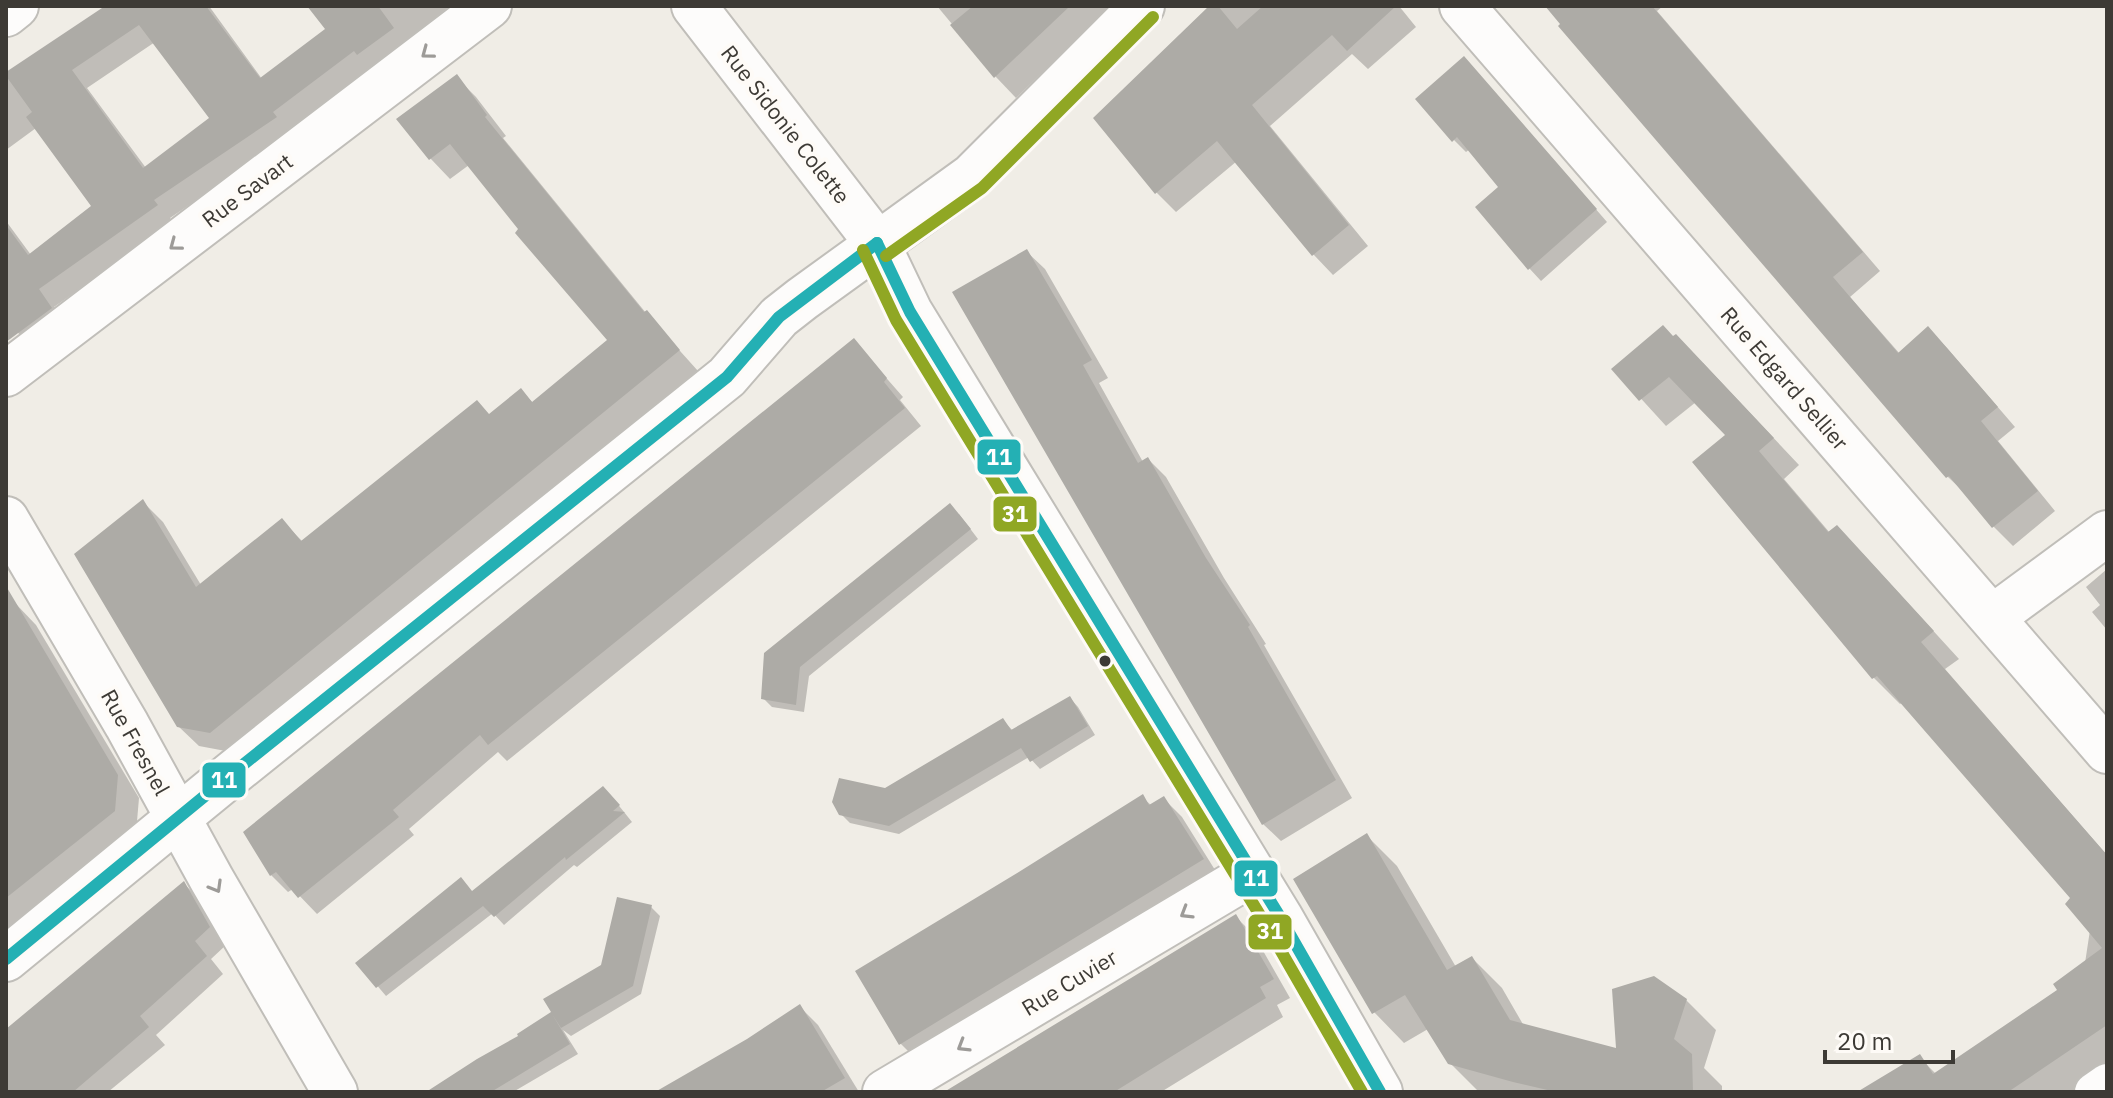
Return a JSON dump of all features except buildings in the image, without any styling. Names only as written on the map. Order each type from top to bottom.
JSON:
[{"type":"street","points":[[6,14],[16,6]]},
{"type":"street","name":"Rue Savart","points":[[6,374],[489,6]]},
{"type":"street","name":"Rue Sidonie Colette","points":[[694,6],[877,243],[910,312],[1253,873],[1380,1092]]},
{"type":"street","points":[[6,959],[727,377],[779,317],[972,176],[1142,6]]},
{"type":"street","name":"Rue Edgard Sellier","points":[[1462,6],[2107,751]]},
{"type":"street","name":"Rue Fresnel","points":[[6,519],[335,1092]]},
{"type":"street","points":[[1993,617],[2107,533]]},
{"type":"street","name":"Rue Cuvier","points":[[885,1092],[1253,873]]},
{"type":"street","points":[[2094,1092],[2107,1083]]},
{"type":"transit line","name":"31","points":[[886,256],[982,188],[1153,17]]},
{"type":"transit line","name":"11","points":[[877,243],[910,312],[1280,917],[1380,1092]]},
{"type":"transit line","name":"11","points":[[6,959],[727,377],[779,317],[877,243]]},
{"type":"transit line","name":"31","points":[[863,250],[896,320],[1266,925],[1362,1092]]}]
